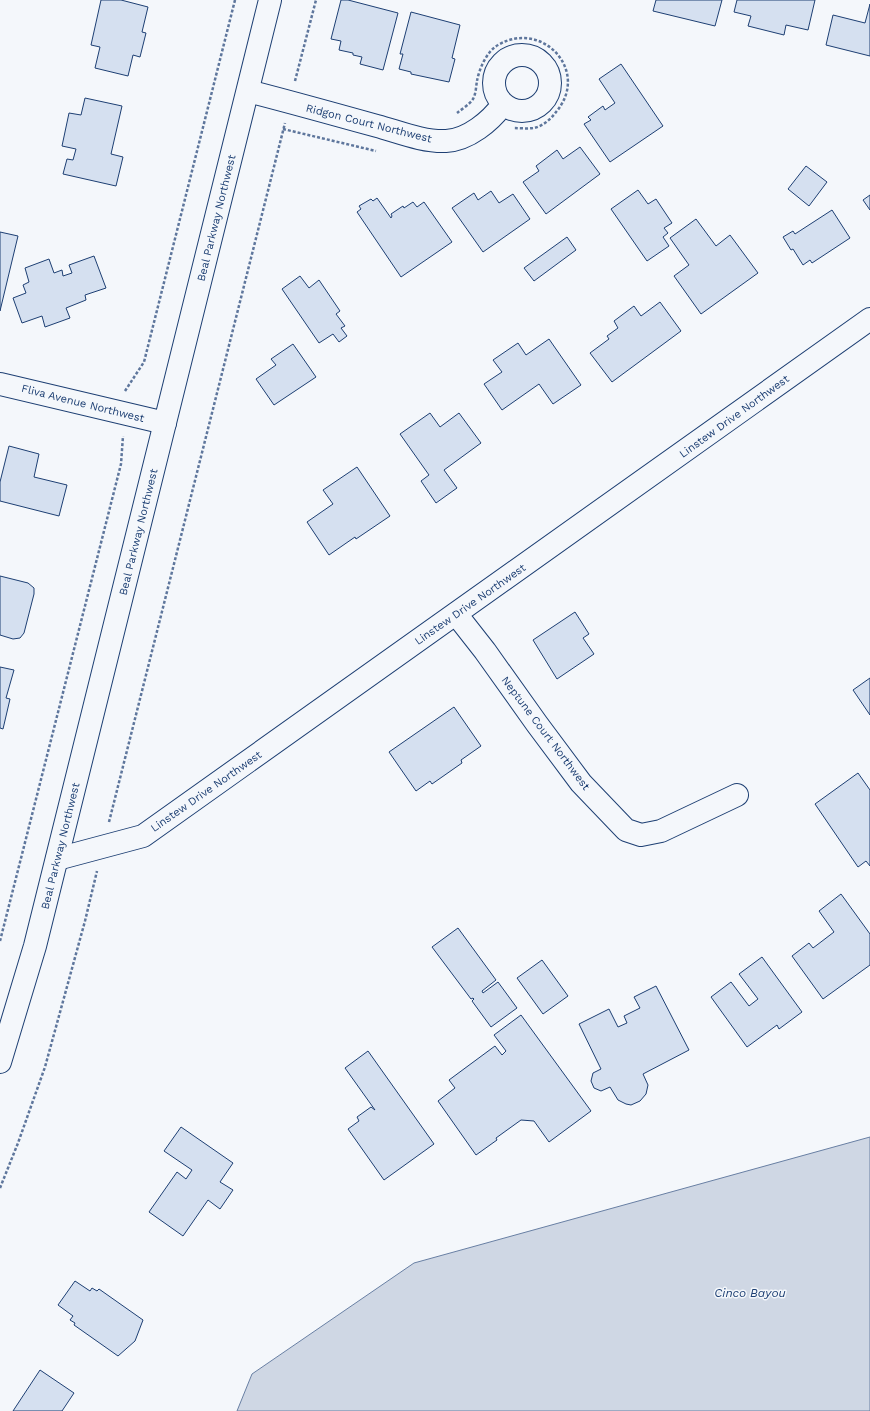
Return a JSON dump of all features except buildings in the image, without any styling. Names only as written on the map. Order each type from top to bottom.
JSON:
[{"type":"street","name":"Beal Parkway Northwest","points":[[0,1062],[35,946],[270,0]]},
{"type":"street","name":"Ridgon Court Northwest","points":[[248,91],[416,137],[446,141],[469,134],[499,110],[503,104]]},
{"type":"street","name":"Linstew Drive Northwest","points":[[57,859],[143,836],[870,319]]},
{"type":"street","name":"Fliva Avenue Northwest","points":[[0,384],[165,423]]},
{"type":"street","name":"Neptune Court Northwest","points":[[456,614],[485,651],[581,783],[626,830],[641,835],[661,831],[737,795]]},
{"type":"path","points":[[0,941],[121,464],[125,414],[125,390],[144,362],[236,0]]},
{"type":"path","points":[[0,1188],[45,1067],[86,921],[102,847],[316,0]]},
{"type":"path","points":[[451,116],[456,114],[473,99],[479,71],[490,53],[497,45],[519,38],[530,39],[550,47],[562,59],[567,72],[569,85],[565,100],[550,119],[535,128],[512,128]]},
{"type":"path","points":[[296,78],[301,80]]},
{"type":"path","points":[[283,129],[380,152]]},
{"type":"water","name":"Cinco Bayou","points":[[870,1137],[870,1411],[237,1411],[252,1374],[414,1263]]}]
